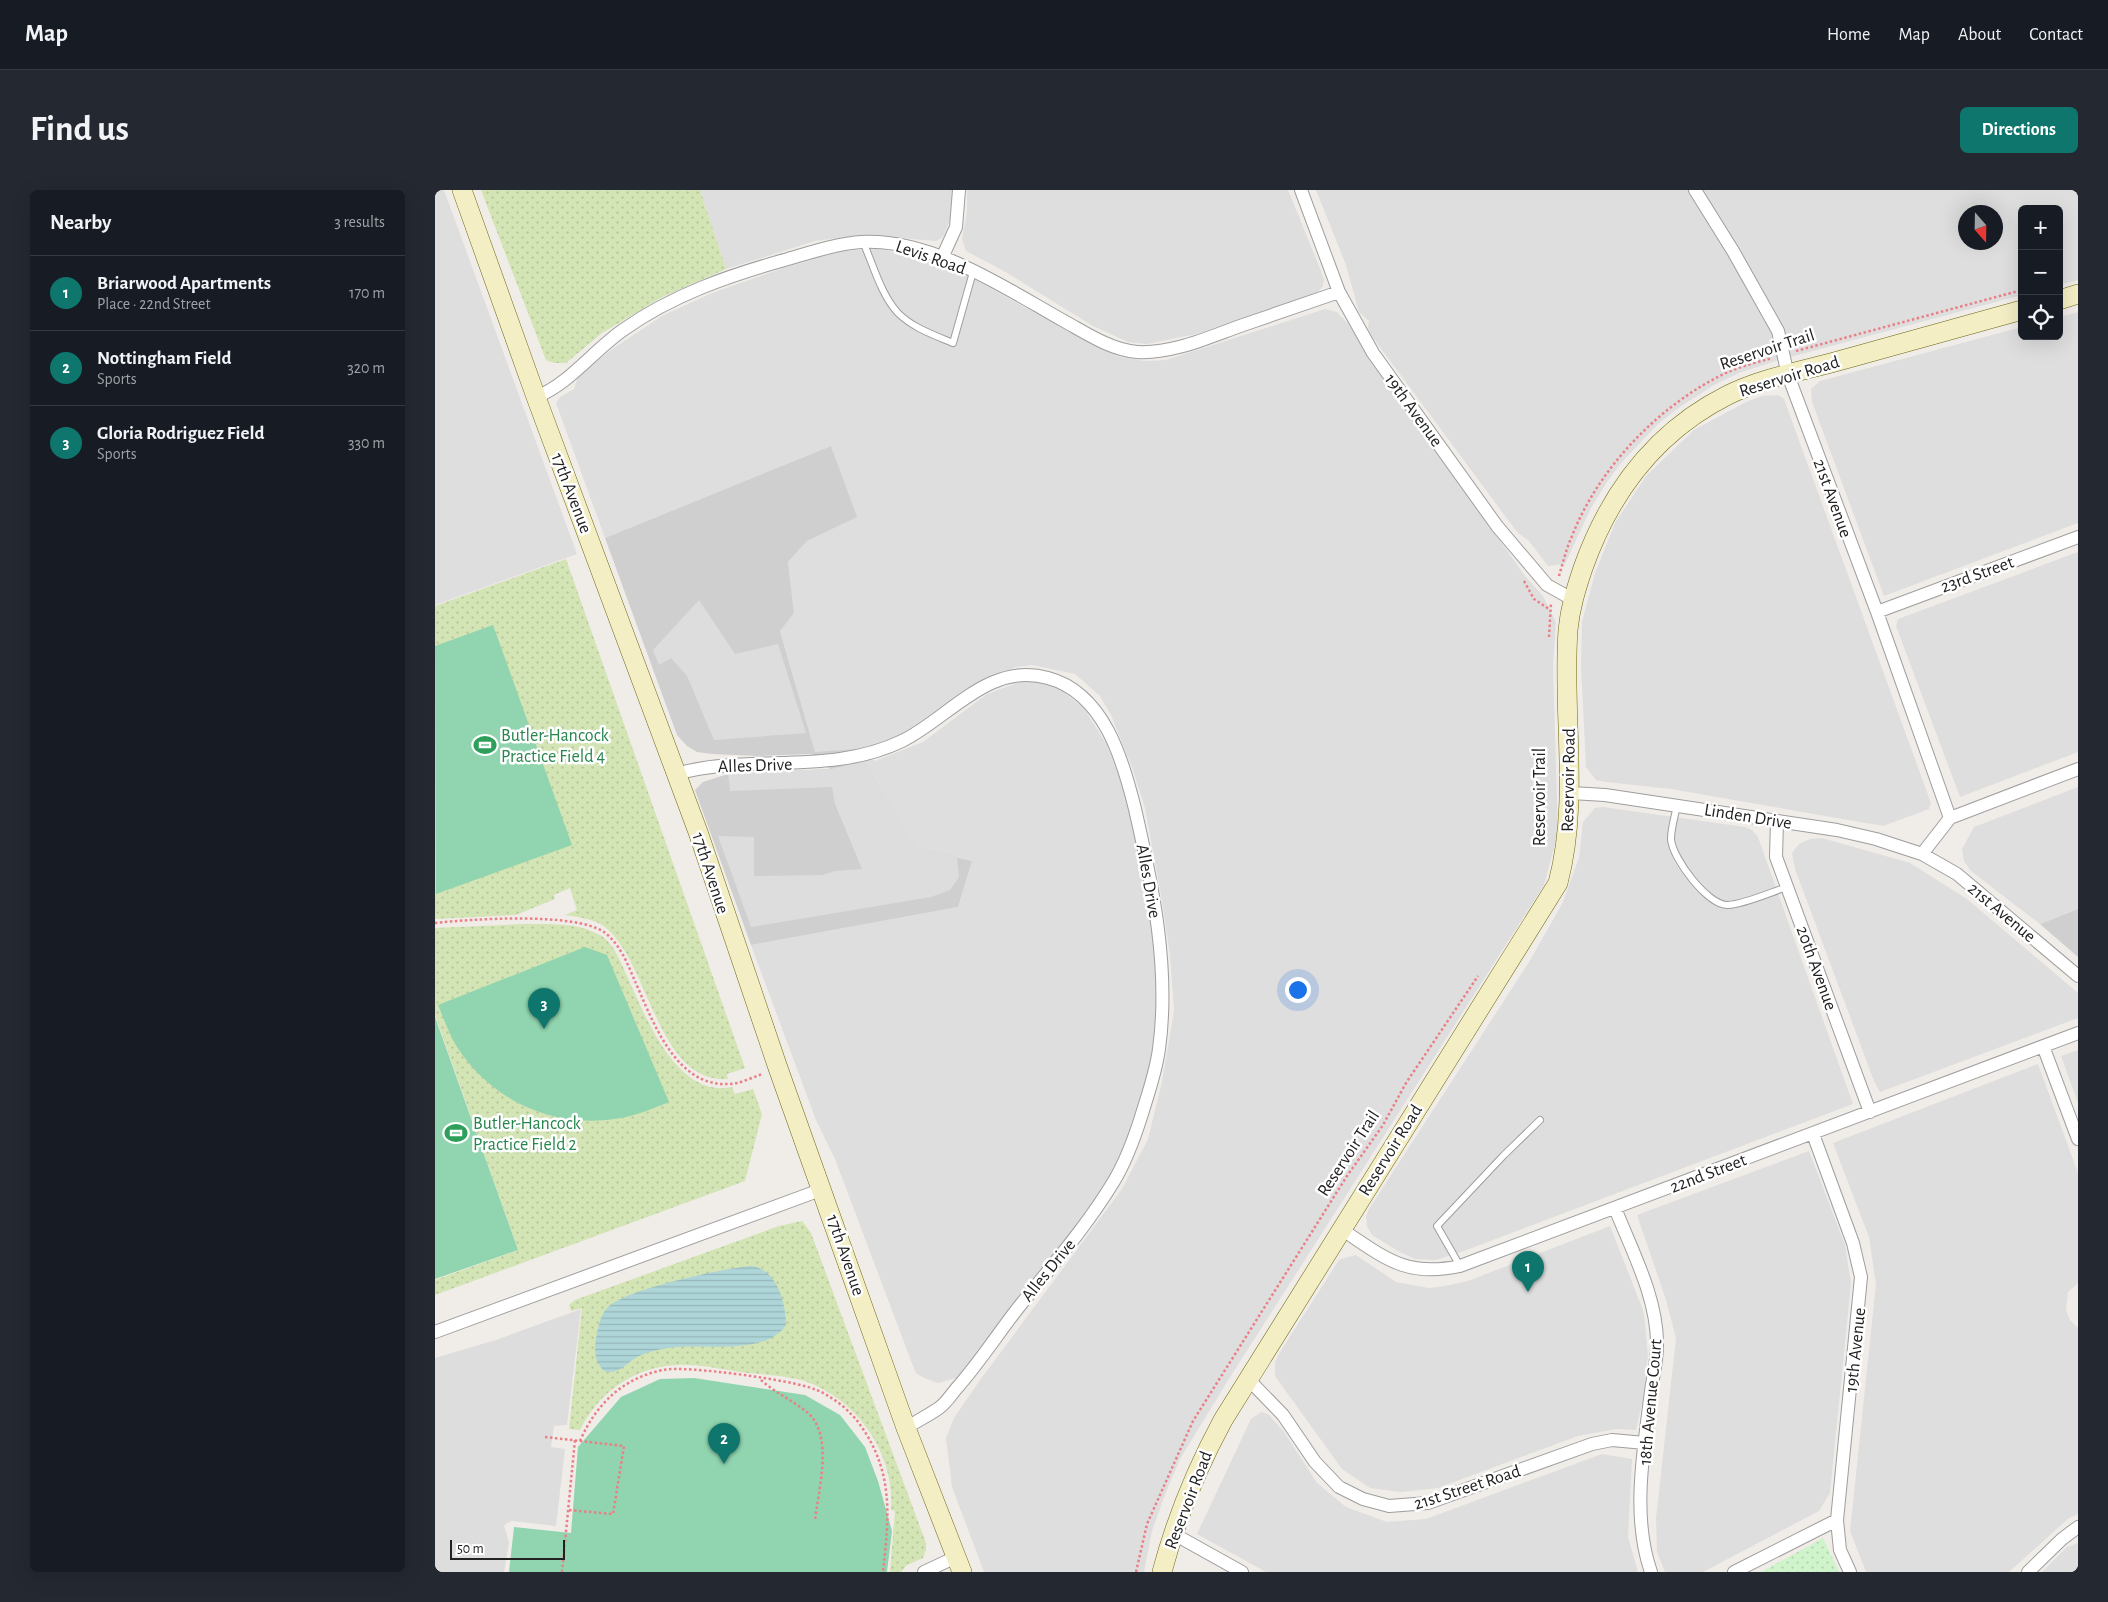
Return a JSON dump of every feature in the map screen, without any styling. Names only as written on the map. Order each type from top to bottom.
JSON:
[{"type":"street","name":"17th Avenue","points":[[462,190],[536,397],[677,774],[778,1068],[823,1190],[906,1428],[959,1565],[924,1572]]},
{"type":"street","points":[[942,258],[955,227],[959,190]]},
{"type":"street","name":"19th Avenue","points":[[1301,190],[1339,292],[1373,353],[1497,526],[1547,585],[1572,599]]},
{"type":"street","name":"21st Avenue","points":[[1695,190],[1733,251],[1778,331],[1788,375],[1877,612],[1950,818]]},
{"type":"street","name":"Levis Road","points":[[536,397],[553,390],[594,353],[643,316],[701,288],[751,269],[817,250],[863,242],[905,245],[942,258],[973,272],[1100,341],[1137,352],[1186,346],[1339,292]]},
{"type":"street","points":[[2063,299],[2078,294]]},
{"type":"street","name":"Reservoir Road","points":[[1162,1572],[1172,1533],[1210,1443],[1341,1229],[1558,883],[1567,845],[1571,792],[1568,631],[1572,599],[1596,532],[1634,470],[1680,424],[1728,395],[1788,375],[2018,311]]},
{"type":"street","name":"23rd Street","points":[[1877,612],[2078,536]]},
{"type":"street","name":"Alles Drive","points":[[677,774],[705,767],[786,765],[839,760],[877,751],[903,741],[980,687],[1004,677],[1029,674],[1050,678],[1076,691],[1095,709],[1116,746],[1129,784],[1148,865],[1159,938],[1162,978],[1159,1049],[1153,1081],[1130,1150],[1115,1181],[1072,1242],[1003,1326],[976,1366],[941,1406],[906,1428]]},
{"type":"street","points":[[1922,854],[1950,818],[2078,769]]},
{"type":"street","name":"Linden Drive","points":[[1571,792],[1605,794],[1777,821],[1877,839],[1922,854]]},
{"type":"street","name":"20th Avenue","points":[[1777,821],[1776,857],[1870,1112]]},
{"type":"street","name":"21st Avenue","points":[[1922,854],[1957,874],[2078,976]]},
{"type":"street","name":"22nd Street","points":[[1341,1229],[1383,1256],[1409,1268],[1438,1270],[1460,1266],[2078,1033]]},
{"type":"street","points":[[2043,1046],[2078,1139]]},
{"type":"street","name":"19th Avenue","points":[[1813,1134],[1853,1243],[1861,1277],[1861,1293],[1837,1520],[1840,1550],[1850,1572]]},
{"type":"street","points":[[435,1332],[823,1190]]},
{"type":"street","name":"18th Avenue Court","points":[[1615,1208],[1638,1266],[1655,1319],[1657,1346],[1645,1443],[1641,1505],[1643,1542],[1651,1572]]},
{"type":"street","name":"21st Street Road","points":[[1249,1380],[1283,1415],[1315,1462],[1339,1487],[1363,1499],[1389,1506],[1428,1503],[1592,1444],[1612,1440],[1645,1443]]},
{"type":"street","points":[[1734,1572],[1837,1520]]},
{"type":"street","points":[[2028,1572],[2062,1539],[2078,1527]]},
{"type":"street","points":[[1172,1533],[1242,1572]]},
{"type":"lane","points":[[863,242],[888,297],[898,313],[923,330],[953,343],[973,272]]},
{"type":"lane","points":[[1677,805],[1671,839],[1674,852],[1697,885],[1715,902],[1729,905],[1787,886]]},
{"type":"lane","points":[[1460,1266],[1437,1226],[1540,1120]]},
{"type":"path","name":"Reservoir Trail","points":[[1549,638],[1549,609],[1572,536],[1597,486],[1635,438],[1676,404],[1728,372],[1784,354],[2018,291]]},
{"type":"path","points":[[1519,574],[1534,599],[1549,609]]},
{"type":"path","points":[[435,923],[521,920],[568,921],[591,926],[603,931],[619,949],[669,1049],[684,1069],[713,1082],[726,1084],[738,1082],[778,1068]]},
{"type":"path","name":"Reservoir Trail","points":[[1136,1572],[1147,1524],[1193,1421],[1347,1176],[1383,1125],[1406,1083],[1483,968]]},
{"type":"path","points":[[580,1440],[590,1418],[613,1394],[626,1384],[663,1370],[683,1368],[796,1384],[815,1389],[845,1408],[861,1425],[871,1441],[887,1482],[888,1522],[883,1572]]},
{"type":"path","points":[[760,1379],[809,1414],[821,1436],[824,1448],[815,1521]]},
{"type":"path","points":[[545,1437],[624,1446],[613,1514],[569,1510]]},
{"type":"path","points":[[562,1572],[575,1440]]},
{"type":"shaded area","points":[[435,190],[444,190],[577,554],[435,605]]},
{"type":"shaded area","points":[[700,190],[953,190],[950,220],[943,237],[936,241],[862,235],[815,241],[726,269]]},
{"type":"shaded area","points":[[967,190],[1288,190],[1324,279],[1323,286],[1318,292],[1307,298],[1196,334],[1147,344],[1128,342],[1093,326],[1002,270],[966,251],[962,239],[967,212]]},
{"type":"shaded area","points":[[1316,190],[2078,190],[2078,280],[2063,284],[2063,205],[2018,205],[2018,296],[1779,360],[1739,373],[1714,385],[1658,424],[1622,462],[1591,508],[1565,564],[1548,566],[1529,541],[1517,532],[1371,335],[1368,328],[1369,321],[1359,312],[1346,265]]},
{"type":"shaded area","points":[[877,249],[919,256],[958,270],[1080,338],[1120,357],[1145,361],[1166,360],[1325,309],[1337,312],[1349,325],[1372,361],[1525,576],[1543,596],[1556,622],[1553,666],[1558,833],[1544,885],[1227,1382],[1180,1459],[1152,1531],[1144,1572],[984,1572],[952,1487],[946,1438],[954,1418],[980,1380],[1122,1189],[1148,1139],[1162,1082],[1174,1011],[1170,955],[1145,808],[1133,770],[1111,715],[1100,696],[1075,674],[1032,665],[1016,667],[976,684],[900,735],[858,752],[856,749],[815,753],[780,630],[794,613],[788,562],[807,541],[856,517],[831,446],[605,538],[556,403],[560,397],[574,389],[578,376],[608,352],[662,316],[712,293],[783,268],[843,251]]},
{"type":"shaded area","points":[[2078,312],[2078,523],[1884,596],[1812,402],[1811,389],[1820,381],[2018,328],[2018,340],[2063,340],[2063,316]]},
{"type":"shaded area","points":[[1778,395],[1784,399],[1931,803],[1929,809],[1883,826],[1671,789],[1606,782],[1596,780],[1586,767],[1581,665],[1582,622],[1595,573],[1615,523],[1646,476],[1694,430],[1746,402],[1762,396]]},
{"type":"shaded area","points":[[831,446],[857,517],[807,541],[788,562],[794,613],[780,631],[815,752],[856,749],[915,848],[972,861],[958,907],[751,945],[695,790],[703,782],[728,774],[830,769],[811,754],[758,756],[712,754],[697,752],[687,746],[677,735],[605,538]]},
{"type":"shaded area","points":[[2078,552],[2078,752],[1960,797],[1896,626],[1898,619]]},
{"type":"shaded area","points":[[699,600],[735,654],[778,644],[806,733],[714,740],[687,676],[671,658],[659,665],[653,650]]},
{"type":"shaded area","points":[[1020,682],[1050,682],[1083,707],[1107,745],[1128,798],[1156,939],[1158,1001],[1152,1064],[1133,1126],[1115,1168],[1074,1232],[1050,1258],[956,1378],[938,1383],[916,1373],[913,1366],[835,1159],[816,1120],[751,945],[958,907],[972,861],[915,848],[863,761],[871,758],[875,761],[923,742],[987,694]]},
{"type":"shaded area","points":[[863,761],[915,848],[957,858],[959,877],[950,890],[931,897],[751,927],[718,836],[754,837],[754,876],[822,875],[835,871],[862,869],[835,804],[832,787],[730,791],[728,774],[831,769]]},
{"type":"shaded area","points":[[2078,787],[2078,909],[2040,924],[1971,871],[1964,861],[1962,849],[1974,827]]},
{"type":"shaded area","points":[[1603,807],[1745,827],[1752,830],[1758,837],[1853,1104],[1464,1251],[1436,1260],[1415,1259],[1372,1235],[1367,1226],[1366,1217],[1369,1209],[1529,962],[1562,904],[1579,858],[1583,822],[1595,808]]},
{"type":"shaded area","points":[[1822,838],[1910,863],[1967,899],[2078,993],[2078,1018],[1880,1092],[1874,1081],[1795,869],[1792,853],[1799,844],[1810,839]]},
{"type":"shaded area","points":[[2078,909],[2078,957],[2040,924]]},
{"type":"shaded area","points":[[2078,1050],[2078,1103],[2061,1056]]},
{"type":"shaded area","points":[[2038,1064],[2078,1173],[2078,1283],[2068,1292],[2066,1310],[2070,1320],[2078,1328],[2078,1514],[2069,1518],[2009,1572],[1866,1572],[1850,1531],[1876,1284],[1869,1237],[1833,1143]]},
{"type":"shaded area","points":[[1809,1151],[1845,1245],[1851,1283],[1830,1493],[1819,1511],[1703,1572],[1665,1572],[1657,1552],[1656,1519],[1676,1338],[1666,1300],[1637,1215]]},
{"type":"shaded area","points":[[1610,1226],[1643,1310],[1645,1323],[1648,1355],[1643,1399],[1636,1430],[1616,1429],[1578,1436],[1438,1488],[1401,1492],[1370,1488],[1342,1469],[1275,1376],[1275,1362],[1280,1352],[1339,1260],[1356,1255],[1396,1282],[1429,1288],[1445,1286],[1468,1281]]},
{"type":"shaded area","points":[[581,1309],[567,1425],[554,1426],[551,1447],[565,1449],[556,1526],[512,1521],[507,1523],[504,1526],[509,1542],[504,1572],[435,1572],[435,1358],[496,1340]]},
{"type":"shaded area","points":[[1261,1412],[1268,1414],[1284,1432],[1317,1483],[1346,1507],[1387,1522],[1426,1519],[1602,1454],[1632,1459],[1628,1537],[1638,1572],[1266,1572],[1197,1534],[1251,1419]]},
{"type":"shaded area","points":[[2078,1543],[2078,1572],[2042,1572],[2067,1547]]},
{"type":"green space","points":[[481,190],[700,190],[726,269],[662,297],[602,333],[566,363],[554,363],[546,360]]},
{"type":"green space","points":[[566,559],[745,1068],[727,1074],[728,1079],[704,1075],[685,1062],[670,1043],[620,944],[601,924],[565,915],[577,910],[570,888],[554,895],[555,899],[516,915],[435,919],[435,606]]},
{"type":"green space","name":"Butler-Hancock Practice Field 4","points":[[493,625],[572,845],[436,894],[435,646]]},
{"type":"green space","points":[[525,924],[575,926],[603,937],[617,955],[653,1031],[665,1051],[679,1067],[695,1080],[712,1087],[732,1087],[735,1094],[753,1089],[762,1114],[745,1181],[435,1295],[435,1280],[518,1250],[435,1015],[435,928]]},
{"type":"green space","points":[[585,947],[607,955],[669,1102],[635,1115],[614,1119],[591,1121],[568,1119],[546,1114],[525,1106],[487,1082],[471,1066],[454,1042],[438,1005]]},
{"type":"green space","name":"Butler-Hancock Practice Field 2","points":[[435,1017],[518,1250],[435,1279]]},
{"type":"green space","points":[[802,1221],[811,1233],[926,1543],[923,1558],[907,1565],[901,1572],[890,1572],[895,1511],[891,1510],[891,1490],[881,1453],[861,1420],[847,1406],[815,1385],[788,1377],[700,1366],[676,1365],[660,1367],[646,1371],[619,1384],[597,1404],[580,1430],[569,1429],[582,1308],[571,1311],[569,1305],[575,1300],[779,1226]]},
{"type":"green space","points":[[694,1378],[805,1395],[840,1415],[865,1447],[878,1481],[892,1531],[887,1572],[509,1572],[514,1527],[571,1533],[578,1447],[621,1397],[660,1379]]},
{"type":"green space","points":[[1823,1538],[1839,1572],[1761,1572]]},
{"type":"water","points":[[752,1266],[768,1274],[774,1281],[782,1298],[786,1325],[777,1334],[765,1341],[736,1346],[690,1346],[662,1349],[637,1357],[618,1370],[609,1372],[601,1368],[595,1352],[600,1322],[608,1307],[618,1300],[677,1280]]},
{"type":"place","name":"Butler-Hancock Practice Field 4","points":[[485,745]]},
{"type":"place","name":"Gloria Rodriguez Field","points":[[544,1029]]},
{"type":"place","name":"Butler-Hancock Practice Field 2","points":[[456,1133]]},
{"type":"place","name":"Briarwood Apartments","points":[[1528,1292]]},
{"type":"place","name":"Nottingham Field","points":[[724,1464]]}]
